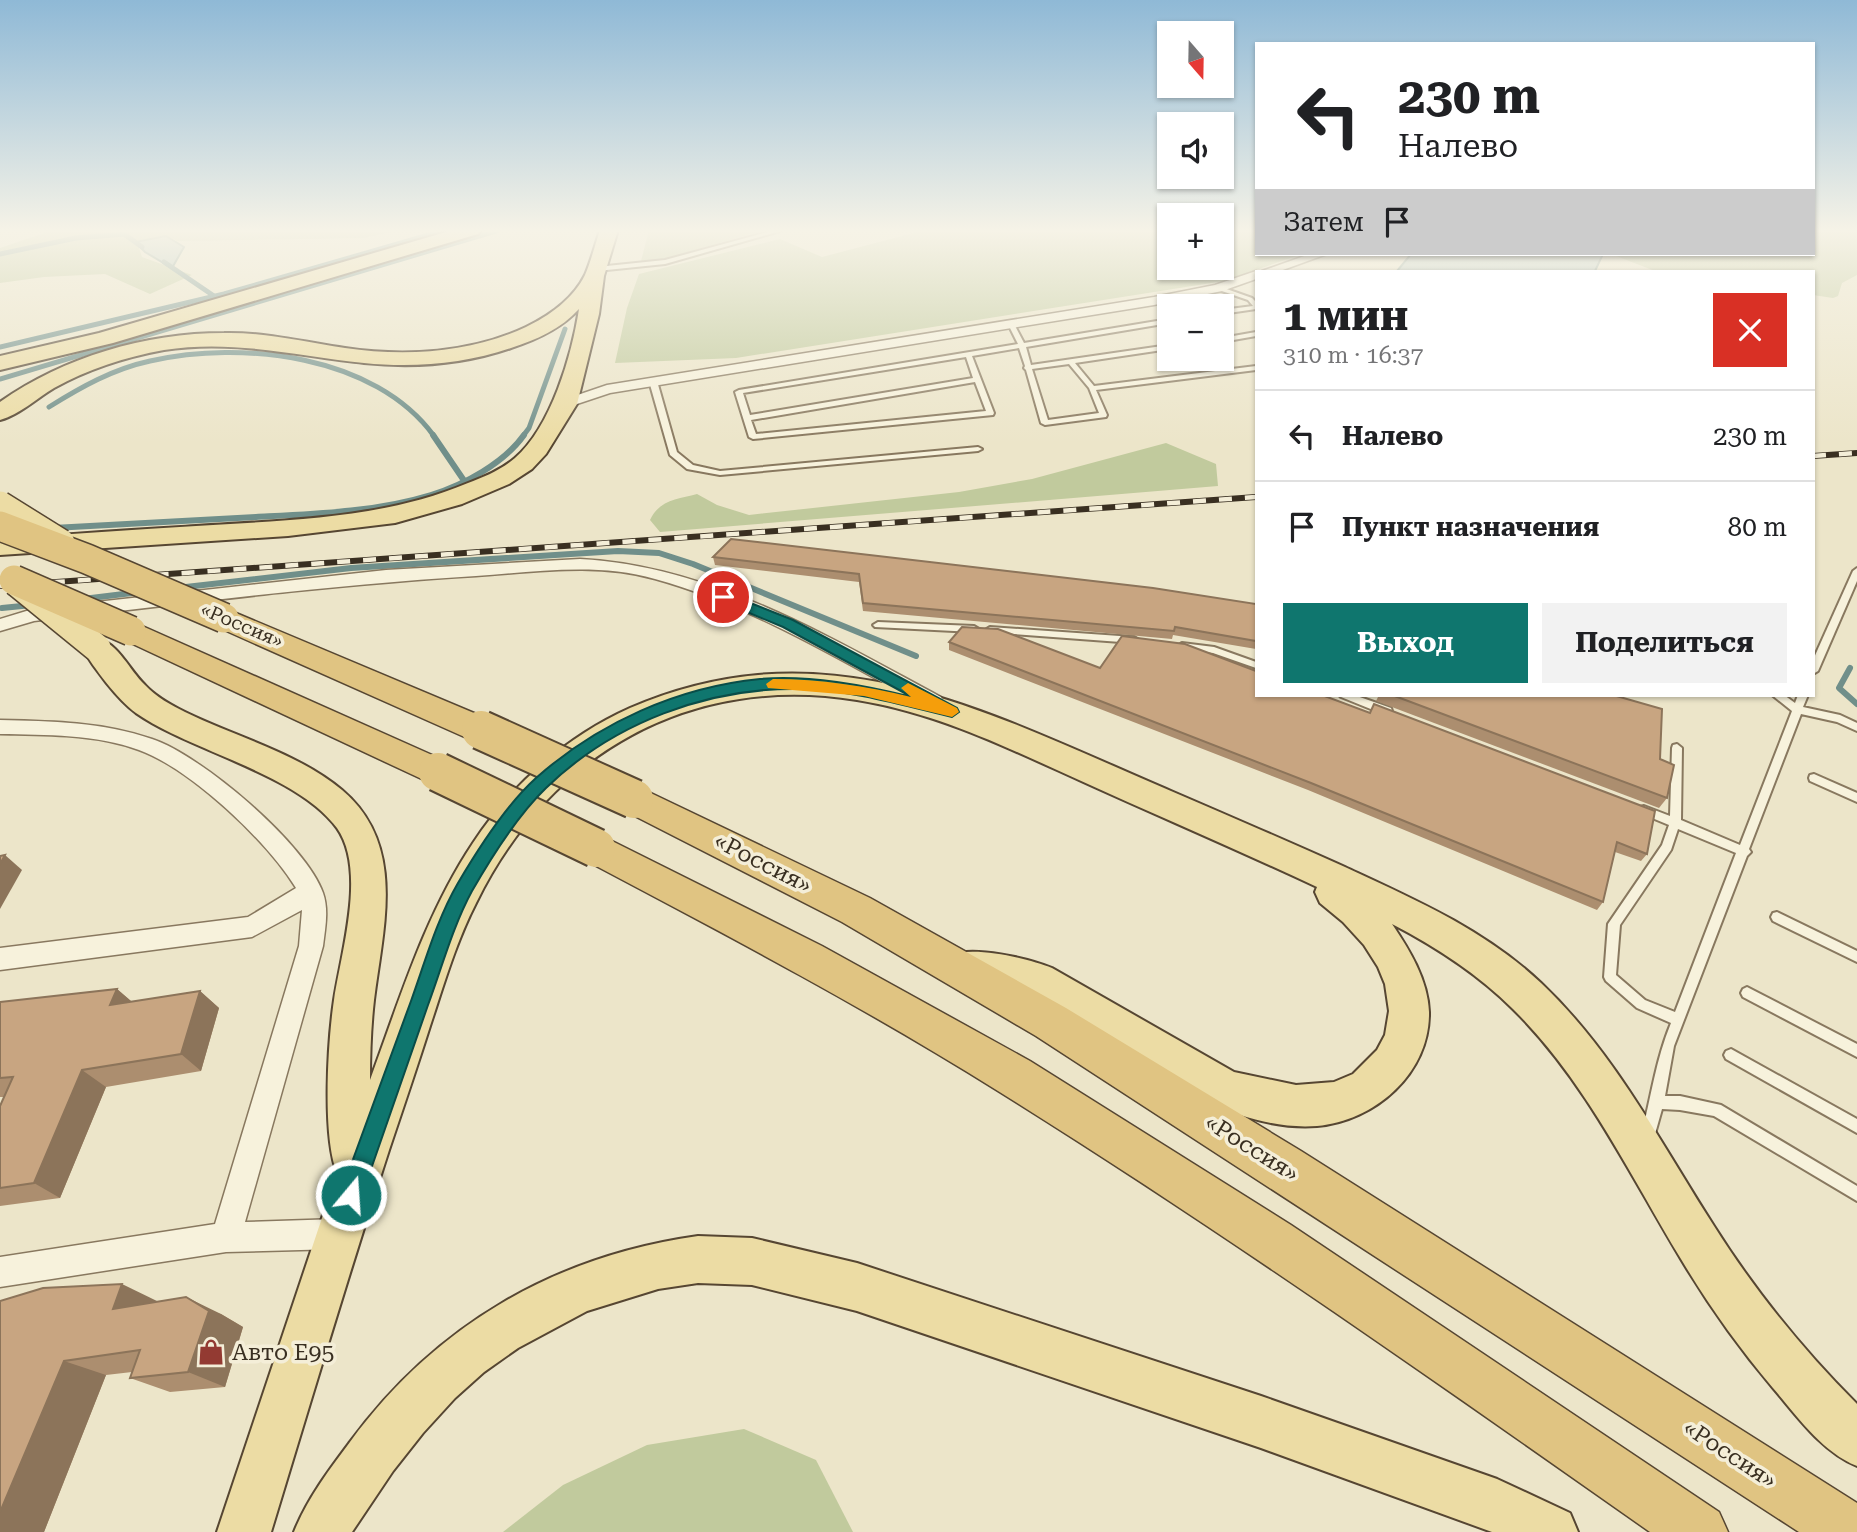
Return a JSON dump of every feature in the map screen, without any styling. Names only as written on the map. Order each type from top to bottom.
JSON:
[{"type":"highway","name":"«Россия»","points":[[0,526],[87,559],[481,730],[634,799],[856,910],[1051,1022],[1284,1168],[1850,1532]]},
{"type":"highway","points":[[7,577],[438,772],[596,849],[745,926],[1014,1076],[1251,1228],[1699,1532]]},
{"type":"main road","points":[[0,363],[105,338],[229,301]]},
{"type":"main road","points":[[0,412],[33,390],[73,371],[122,354],[178,343],[249,339],[363,356],[399,359],[441,356],[488,347],[528,333],[554,320],[575,301]]},
{"type":"main road","points":[[0,547],[288,528],[396,515],[425,508],[487,485],[523,464],[546,438],[565,404],[591,301]]},
{"type":"main road","points":[[0,505],[87,559]]},
{"type":"main road","points":[[7,577],[97,648],[112,663],[123,682],[147,704],[312,788],[341,808],[359,834],[366,856],[369,898],[351,1028],[350,1122],[357,1174]]},
{"type":"main road","points":[[244,1532],[357,1174],[464,888],[519,807],[542,782],[601,738],[654,710],[708,694],[761,684],[803,684],[864,691],[952,712],[1245,837],[1432,925],[1484,958],[1562,1031],[1595,1072],[1723,1281],[1775,1351],[1857,1440]]},
{"type":"main road","points":[[954,965],[1038,980],[1153,1050],[1223,1089],[1249,1099],[1288,1106],[1316,1105],[1367,1089],[1392,1062],[1405,1039],[1409,999],[1397,962],[1376,928],[1345,900],[1245,837]]},
{"type":"main road","points":[[321,1532],[400,1420],[438,1379],[472,1351],[516,1321],[614,1275],[652,1265],[714,1260],[736,1260],[789,1270],[856,1287],[1261,1422],[1497,1506],[1551,1532]]},
{"type":"street","points":[[565,404],[607,389],[1140,301]]},
{"type":"street","points":[[0,625],[33,615],[386,576],[580,564],[617,566],[656,573],[702,588],[788,623],[952,712]]},
{"type":"street","points":[[0,727],[86,732],[124,738],[151,746],[183,763],[235,807],[295,866],[310,891],[314,915],[311,946],[226,1237]]},
{"type":"street","points":[[0,959],[252,927],[310,891]]},
{"type":"street","points":[[0,1272],[226,1237],[338,1234]]},
{"type":"lane","points":[[1234,310],[1255,306]]},
{"type":"lane","points":[[968,354],[990,413],[753,437],[739,392],[968,354],[1022,346],[1157,323]]},
{"type":"lane","points":[[1011,324],[1022,346],[1045,423],[1103,415],[1091,388],[1071,362]]},
{"type":"lane","points":[[1234,338],[1255,334]]},
{"type":"lane","points":[[1027,368],[1157,349]]},
{"type":"lane","points":[[1091,388],[1255,368]]},
{"type":"lane","points":[[747,418],[977,379]]},
{"type":"lane","points":[[653,382],[673,453],[690,467],[720,473],[978,449]]},
{"type":"lane","points":[[1815,666],[1857,571]]},
{"type":"lane","points":[[878,625],[1151,642]]},
{"type":"lane","points":[[1176,645],[1214,650],[1255,665]]},
{"type":"lane","points":[[1349,697],[1393,713]]},
{"type":"lane","points":[[1780,697],[1796,709],[1840,719],[1857,727]]},
{"type":"lane","points":[[1643,1152],[1657,1102],[1668,1046],[1745,852],[1801,697]]},
{"type":"lane","points":[[1677,748],[1675,822],[1667,847],[1614,924],[1610,976],[1641,1004],[1679,1020]]},
{"type":"lane","points":[[1814,778],[1857,798]]},
{"type":"lane","points":[[1637,807],[1745,852]]},
{"type":"lane","points":[[1777,917],[1857,957]]},
{"type":"lane","points":[[1747,993],[1857,1051]]},
{"type":"lane","points":[[1731,1055],[1857,1126]]},
{"type":"lane","points":[[1657,1102],[1716,1110],[1857,1194]]},
{"type":"green space","points":[[629,301],[1094,301],[736,358],[615,363]]},
{"type":"green space","points":[[1166,443],[1216,464],[1218,486],[660,532],[650,520],[664,504],[697,494],[717,505],[749,515],[959,492],[1032,479]]},
{"type":"green space","points":[[744,1429],[816,1460],[853,1532],[503,1532],[563,1485],[647,1445]]},
{"type":"building","points":[[731,539],[1153,588],[1255,604],[1255,641],[1175,627],[1174,631],[863,603],[859,574],[713,557]]},
{"type":"building","points":[[962,627],[998,629],[1100,668],[1122,636],[1185,644],[1255,671],[1255,697],[1327,697],[1370,713],[1374,704],[1655,811],[1647,854],[1617,842],[1603,902],[1311,783],[949,642]]},
{"type":"building","points":[[1397,697],[1620,697],[1662,709],[1660,759],[1674,765],[1667,798]]},
{"type":"building","points":[[117,989],[110,1005],[200,991],[181,1054],[82,1070],[34,1183],[0,1188],[0,1106],[13,1077],[0,1078],[0,1002]]},
{"type":"building","points":[[122,1284],[113,1309],[186,1297],[209,1311],[188,1372],[130,1378],[140,1350],[64,1361],[0,1512],[0,1301],[43,1288]]},
{"type":"waterway","points":[[0,347],[192,301]]},
{"type":"waterway","points":[[0,379],[260,301]]},
{"type":"waterway","points":[[523,436],[529,428],[565,329]]},
{"type":"waterway","points":[[49,407],[98,379],[150,361],[225,352],[265,354],[304,360],[342,371],[378,387],[409,409],[434,436]]},
{"type":"waterway","points":[[433,435],[465,481]]},
{"type":"waterway","points":[[465,481],[506,455],[524,435]]},
{"type":"waterway","points":[[53,528],[367,509],[410,501],[465,481]]},
{"type":"waterway","points":[[177,588],[351,568],[618,551],[659,553],[693,564],[916,656]]},
{"type":"waterway","points":[[83,599],[140,592]]},
{"type":"waterway","points":[[2,608],[32,605]]},
{"type":"waterway","points":[[1850,668],[1839,688],[1857,704]]},
{"type":"railway","points":[[1815,456],[1857,453]]},
{"type":"railway","points":[[0,586],[1255,497]]},
{"type":"slow traffic","points":[[773,684],[803,684],[864,691],[952,712],[908,688]]},
{"type":"place","name":"Авто E95","points":[[211,1352]]},
{"type":"route","points":[[351,1195],[439,949],[464,888],[519,807],[542,782],[601,738],[631,721],[683,700],[720,691],[761,684],[803,684],[864,691],[952,712],[788,623],[723,597]]}]
